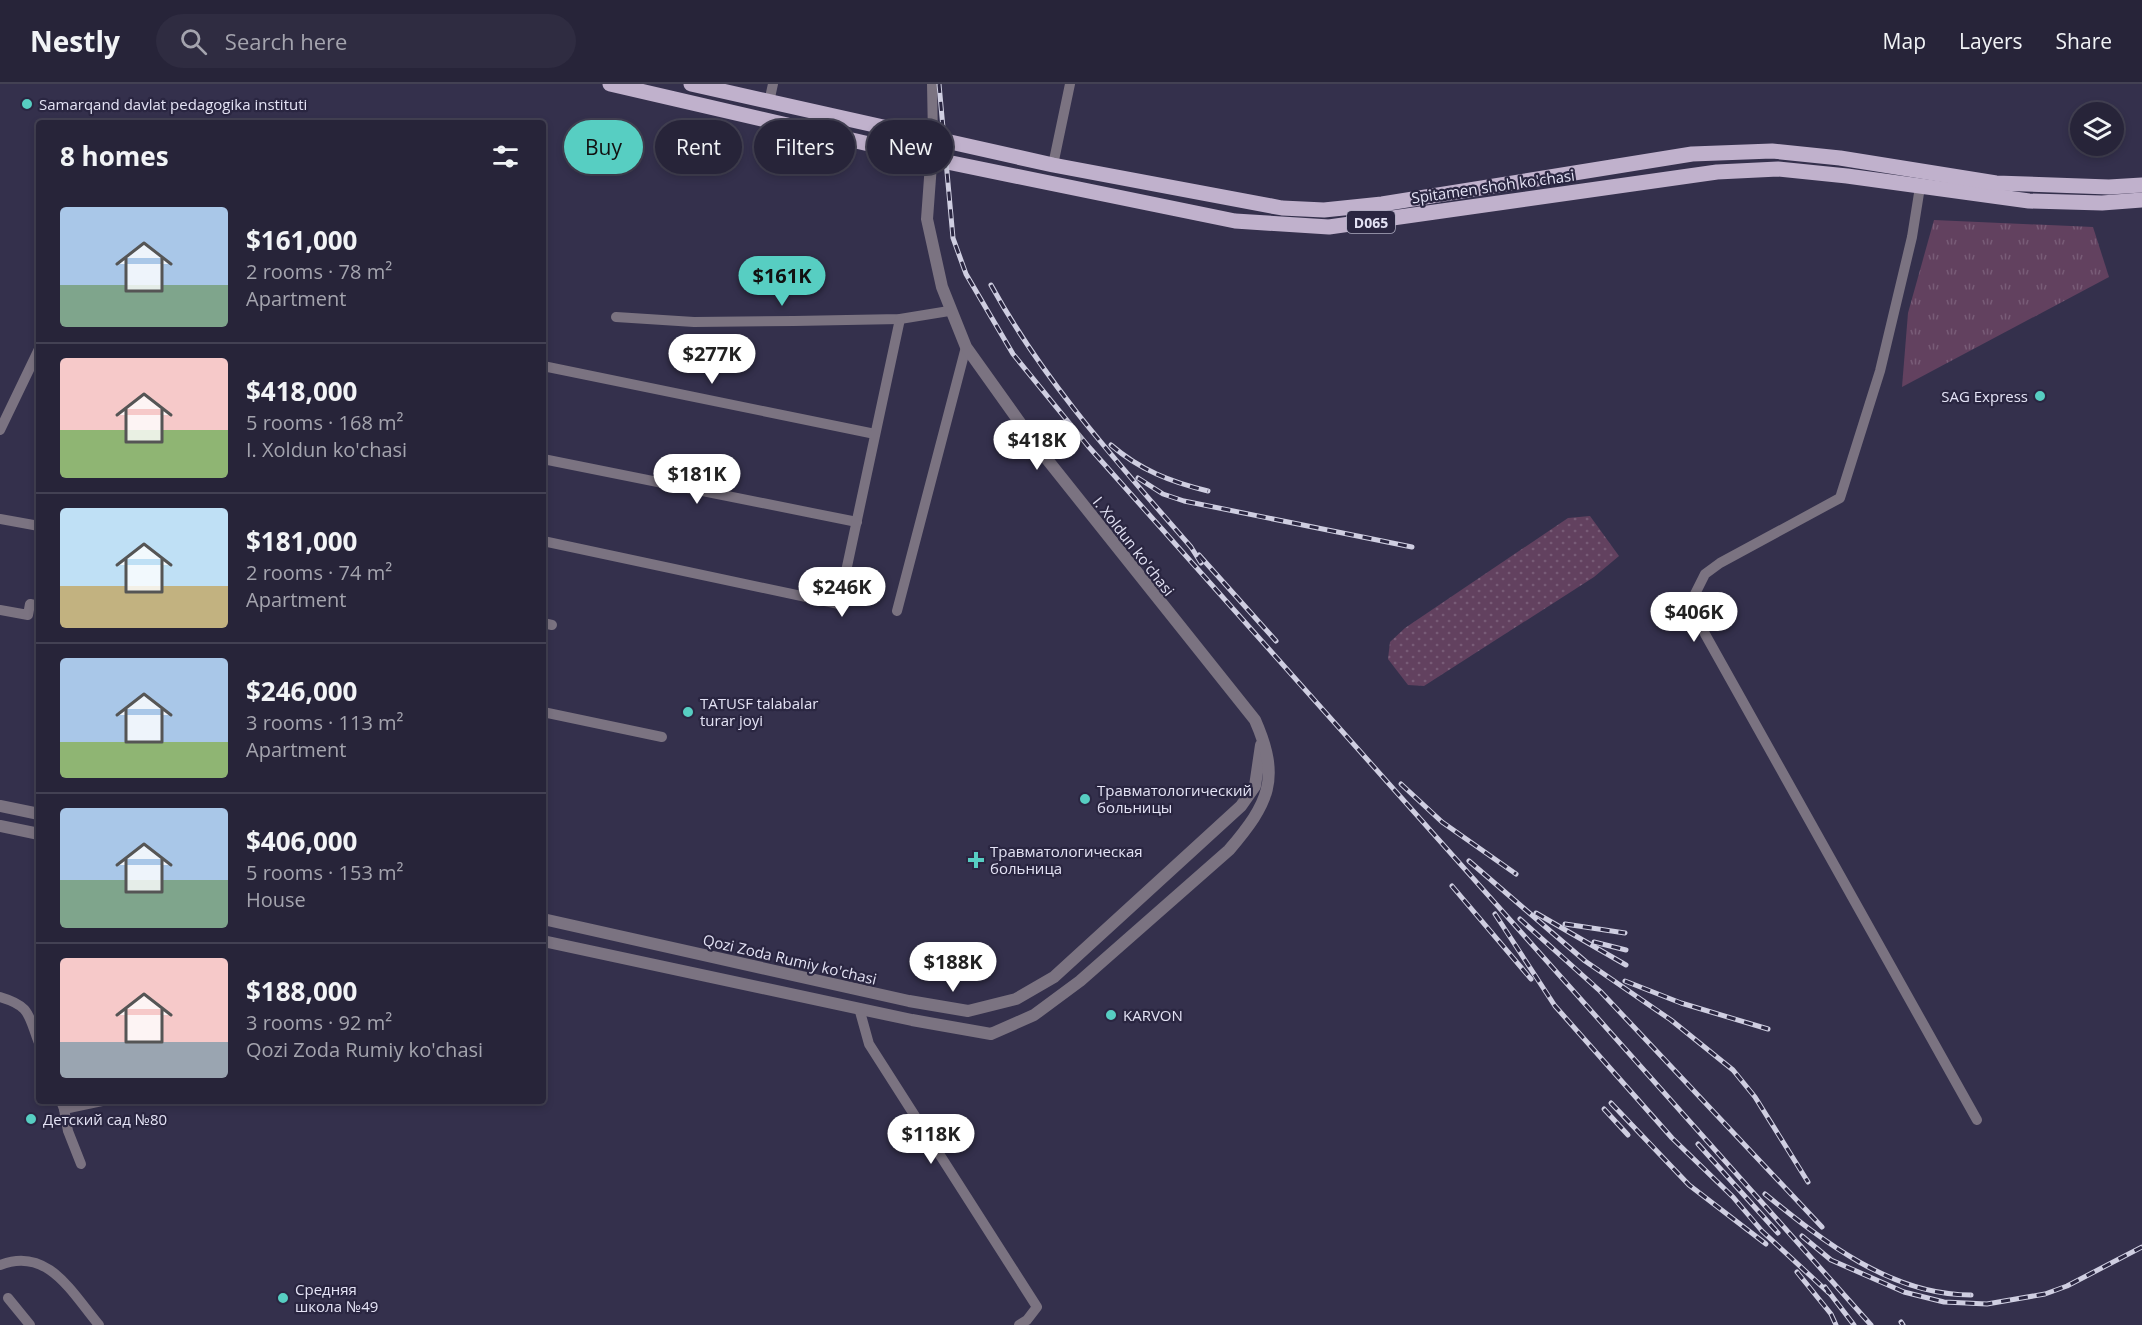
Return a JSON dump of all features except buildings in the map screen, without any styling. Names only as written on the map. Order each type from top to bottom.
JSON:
[{"type":"main road","name":"Spitamen shoh ko'chasi","points":[[610,84],[867,143]]},
{"type":"main road","name":"Spitamen shoh ko'chasi","points":[[690,84],[867,123]]},
{"type":"main road","name":"Spitamen shoh ko'chasi","points":[[953,142],[1053,165],[1282,208],[1324,210],[1382,204],[1692,154],[1761,152],[1840,158],[1996,183],[2109,187],[2142,185]]},
{"type":"main road","name":"Spitamen shoh ko'chasi","points":[[953,163],[1235,221],[1285,226],[1329,227],[1717,172],[1778,169],[2029,201],[2142,200]]},
{"type":"street","points":[[769,102],[773,84]]},
{"type":"street","points":[[932,84],[933,120]]},
{"type":"street","points":[[1053,165],[1070,84]]},
{"type":"street","name":"I. Xoldun ko'chasi","points":[[859,1008],[991,1034],[1035,1015],[1131,939],[1229,850],[1261,804],[1266,793],[1270,767],[1268,751],[1255,720],[1038,448],[966,347],[949,310],[927,219],[929,174]]},
{"type":"street","points":[[1920,187],[1912,237],[1880,371],[1840,498],[1720,563],[1705,574],[1692,600],[1705,634],[1977,1120]]},
{"type":"street","points":[[616,317],[694,322],[900,319],[949,310]]},
{"type":"street","points":[[546,542],[840,604],[900,319]]},
{"type":"street","points":[[897,611],[966,347]]},
{"type":"street","points":[[0,430],[36,355]]},
{"type":"street","points":[[546,367],[875,434]]},
{"type":"street","points":[[546,460],[857,522]]},
{"type":"street","points":[[0,519],[36,525]]},
{"type":"street","points":[[0,610],[28,615],[30,604],[36,605]]},
{"type":"street","points":[[546,713],[662,737]]},
{"type":"street","name":"Qozi Zoda Rumiy ko'chasi","points":[[546,920],[958,1010],[968,1011],[1016,999],[1054,977],[1241,807],[1255,786],[1261,735]]},
{"type":"street","points":[[0,806],[36,813]]},
{"type":"street","points":[[0,826],[36,833]]},
{"type":"street","points":[[546,942],[859,1008],[870,1044],[1037,1307],[1025,1323]]},
{"type":"street","points":[[0,997],[18,1002],[26,1010],[36,1035]]},
{"type":"street","points":[[63,1105],[68,1131],[81,1164]]},
{"type":"street","points":[[0,1265],[15,1259],[36,1262],[54,1271],[99,1325]]},
{"type":"street","points":[[8,1298],[30,1325]]},
{"type":"green space","points":[[1934,220],[2093,227],[2109,277],[1902,387],[1908,313]]},
{"type":"green space","points":[[1590,516],[1619,556],[1594,577],[1424,686],[1408,685],[1388,659],[1390,642],[1405,628],[1568,518]]},
{"type":"railway","points":[[939,84],[953,238],[966,274],[1013,354],[1088,446],[1871,1325]]},
{"type":"railway","points":[[991,285],[1034,355],[1058,388],[1110,453],[1191,547],[1201,563]]},
{"type":"railway","points":[[1111,445],[1156,474],[1208,491]]},
{"type":"railway","points":[[1138,478],[1163,494],[1184,501],[1412,547]]},
{"type":"railway","points":[[1199,555],[1276,641]]},
{"type":"railway","points":[[1401,784],[1442,822],[1516,874]]},
{"type":"railway","points":[[1469,861],[1585,961],[1671,1020],[1733,1070],[1755,1097],[1808,1182]]},
{"type":"railway","points":[[1452,886],[1531,979]]},
{"type":"railway","points":[[1536,913],[1626,965]]},
{"type":"railway","points":[[1495,914],[1555,1006],[1672,1138],[1733,1197],[1762,1231],[1829,1293]]},
{"type":"railway","points":[[1520,919],[1600,991],[1822,1227]]},
{"type":"railway","points":[[1565,924],[1625,933]]},
{"type":"railway","points":[[1594,942],[1626,950]]},
{"type":"railway","points":[[1625,981],[1681,1003],[1768,1029]]},
{"type":"railway","points":[[1611,1103],[1689,1185],[1766,1244]]},
{"type":"railway","points":[[1604,1109],[1628,1135]]},
{"type":"railway","points":[[1698,1144],[1778,1233]]},
{"type":"railway","points":[[1765,1194],[1835,1247],[1886,1276],[1942,1293],[1971,1295]]},
{"type":"railway","points":[[1802,1236],[1831,1260],[1904,1292],[1944,1302],[1987,1304],[2045,1294],[2067,1286],[2142,1247]]},
{"type":"railway","points":[[1797,1272],[1831,1314],[1836,1325]]},
{"type":"railway","points":[[1825,1287],[1854,1325]]},
{"type":"place","name":"Samarqand davlat pedagogika instituti","points":[[27,104]]},
{"type":"place","name":"SAG Express","points":[[2040,396]]},
{"type":"place","name":"TATUSF talabalar turar joyi","points":[[688,712]]},
{"type":"place","name":"Травматологический больницы","points":[[1085,799]]},
{"type":"place","name":"Травматологическая больница","points":[[976,860]]},
{"type":"place","name":"KARVON","points":[[1111,1015]]},
{"type":"place","name":"Детский сад №80","points":[[31,1119]]},
{"type":"place","name":"Средняя школа №49","points":[[283,1298]]}]
